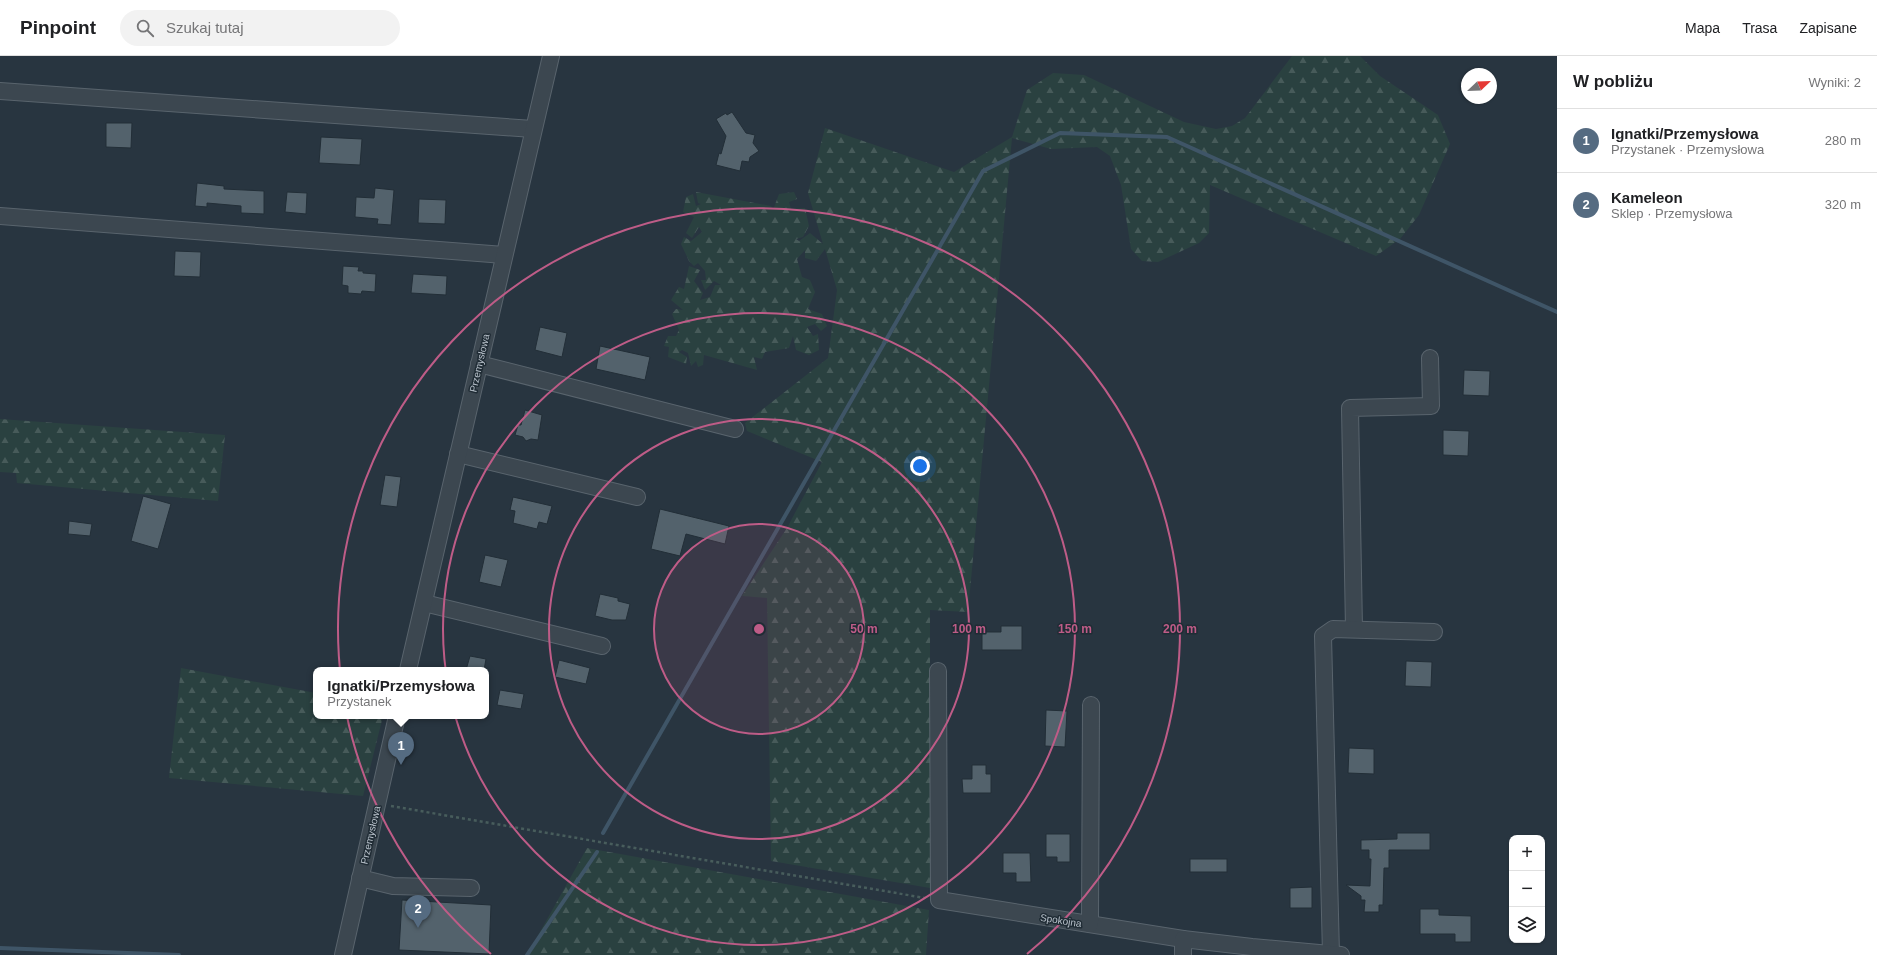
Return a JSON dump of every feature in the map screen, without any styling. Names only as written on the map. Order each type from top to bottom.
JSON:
[{"type":"street","name":"Przemysłowa","points":[[409,667],[550,56]]},
{"type":"street","points":[[0,91],[534,129]]},
{"type":"street","points":[[0,216],[504,255]]},
{"type":"street","points":[[1354,629],[1350,408],[1431,406],[1430,358]]},
{"type":"street","points":[[479,364],[735,429]]},
{"type":"street","points":[[458,454],[637,497]]},
{"type":"street","points":[[424,603],[602,646]]},
{"type":"street","points":[[1336,955],[1323,636],[1333,629],[1434,632]]},
{"type":"street","points":[[938,671],[939,900]]},
{"type":"street","points":[[1090,924],[1091,705]]},
{"type":"street","name":"Przemysłowa","points":[[343,955],[396,719]]},
{"type":"street","points":[[360,878],[393,886],[471,888]]},
{"type":"street","name":"Spokojna","points":[[939,900],[1183,939],[1336,955]]},
{"type":"street","points":[[1183,939],[1183,955]]},
{"type":"path","points":[[377,804],[939,900]]},
{"type":"green space","points":[[1292,56],[1360,56],[1380,76],[1438,115],[1450,144],[1419,215],[1400,239],[1376,256],[1210,185],[1209,233],[1199,243],[1158,262],[1142,261],[1131,249],[1121,185],[1110,156],[1097,147],[1051,149],[1012,138],[968,612],[930,610],[930,888],[771,861],[767,598],[742,596],[787,528],[822,462],[747,431],[745,423],[828,358],[837,290],[825,249],[816,261],[805,258],[805,250],[797,259],[802,277],[810,280],[815,292],[808,309],[822,314],[827,326],[821,331],[815,324],[807,327],[813,336],[818,334],[819,350],[809,355],[796,350],[793,336],[789,348],[765,352],[762,359],[754,357],[757,370],[704,355],[703,365],[698,367],[696,361],[691,366],[688,353],[682,350],[679,352],[687,357],[686,364],[668,357],[669,347],[664,346],[668,336],[676,336],[679,330],[672,314],[676,309],[683,310],[671,300],[679,287],[684,289],[689,266],[700,270],[694,281],[703,293],[700,300],[710,297],[715,285],[721,285],[714,281],[705,290],[701,280],[706,280],[705,271],[698,263],[694,266],[689,261],[681,244],[684,237],[691,241],[702,232],[699,227],[692,238],[686,233],[694,217],[683,212],[686,197],[693,194],[696,206],[701,204],[698,203],[696,192],[771,206],[773,210],[779,194],[794,192],[797,199],[789,202],[791,209],[805,208],[809,226],[803,237],[796,239],[799,241],[810,233],[823,244],[808,193],[825,128],[954,172],[1012,137],[1027,90],[1053,73],[1084,75],[1184,122],[1216,129],[1232,126],[1245,118]]},
{"type":"green space","points":[[0,419],[225,435],[218,501],[17,483],[16,473],[0,472]]},
{"type":"green space","points":[[181,668],[313,692],[313,719],[382,719],[363,796],[169,778]]},
{"type":"green space","points":[[587,848],[929,910],[926,955],[527,955]]},
{"type":"building","points":[[732,112],[746,133],[755,135],[753,143],[759,151],[750,157],[749,162],[742,161],[740,171],[716,165],[726,136],[716,119],[726,113],[727,115]]},
{"type":"building","points":[[106,123],[132,123],[131,148],[106,147]]},
{"type":"building","points":[[321,137],[362,139],[360,165],[319,163]]},
{"type":"building","points":[[197,183],[224,186],[224,189],[264,191],[264,214],[241,213],[241,206],[207,203],[207,207],[195,206]]},
{"type":"building","points":[[375,188],[394,190],[391,225],[377,224],[378,219],[355,217],[356,197],[374,198]]},
{"type":"building","points":[[287,192],[307,193],[306,214],[285,212]]},
{"type":"building","points":[[419,199],[446,200],[445,224],[418,223]]},
{"type":"building","points":[[175,251],[201,252],[200,277],[174,276]]},
{"type":"building","points":[[343,266],[359,267],[358,271],[376,274],[375,292],[362,291],[361,294],[348,293],[348,286],[342,285]]},
{"type":"building","points":[[413,274],[447,276],[446,295],[411,293]]},
{"type":"building","points":[[540,327],[567,333],[562,357],[535,350]]},
{"type":"building","points":[[600,346],[650,357],[645,380],[596,369]]},
{"type":"building","points":[[1464,370],[1490,371],[1489,396],[1463,395]]},
{"type":"building","points":[[525,410],[542,415],[538,440],[531,439],[526,441],[523,437],[515,435],[518,425],[521,425]]},
{"type":"building","points":[[1443,430],[1469,431],[1468,456],[1443,455]]},
{"type":"building","points":[[385,475],[401,477],[397,507],[380,505]]},
{"type":"building","points":[[143,496],[171,504],[158,549],[131,541]]},
{"type":"building","points":[[513,497],[552,506],[547,524],[539,522],[537,529],[513,523],[515,511],[510,510]]},
{"type":"building","points":[[660,509],[729,526],[725,544],[686,534],[680,556],[651,549]]},
{"type":"building","points":[[69,521],[92,524],[90,536],[68,534]]},
{"type":"building","points":[[485,555],[508,560],[501,587],[479,582]]},
{"type":"building","points":[[600,594],[618,598],[618,601],[630,604],[626,620],[612,620],[595,616]]},
{"type":"building","points":[[1001,626],[1022,626],[1022,650],[982,650],[982,632],[1001,632]]},
{"type":"building","points":[[470,656],[486,659],[485,667],[467,667]]},
{"type":"building","points":[[559,660],[590,668],[586,684],[555,677]]},
{"type":"building","points":[[1406,661],[1432,662],[1431,687],[1405,686]]},
{"type":"building","points":[[500,690],[524,694],[521,709],[497,705]]},
{"type":"building","points":[[1046,710],[1067,711],[1065,747],[1045,746]]},
{"type":"building","points":[[1349,748],[1374,749],[1374,774],[1348,773]]},
{"type":"building","points":[[972,765],[986,765],[986,774],[991,774],[991,793],[963,793],[962,779],[972,779]]},
{"type":"building","points":[[1397,833],[1430,833],[1430,850],[1389,850],[1389,868],[1384,868],[1383,905],[1379,905],[1379,912],[1364,912],[1365,900],[1361,900],[1361,896],[1346,885],[1370,886],[1371,859],[1369,859],[1369,850],[1361,850],[1361,840],[1397,839]]},
{"type":"building","points":[[1046,834],[1070,834],[1070,862],[1057,862],[1057,857],[1046,857]]},
{"type":"building","points":[[1003,853],[1030,853],[1031,882],[1016,882],[1016,873],[1003,873]]},
{"type":"building","points":[[1190,859],[1227,859],[1227,872],[1190,872]]},
{"type":"building","points":[[1312,887],[1312,908],[1290,908],[1290,888]]},
{"type":"building","points":[[402,900],[491,905],[489,954],[399,950]]},
{"type":"building","points":[[1420,909],[1439,909],[1439,915],[1471,916],[1471,942],[1455,942],[1455,934],[1420,934]]},
{"type":"waterway","points":[[603,833],[983,171],[1060,133],[1167,137],[1557,312]]},
{"type":"waterway","points":[[527,955],[597,852]]},
{"type":"waterway","points":[[0,948],[179,955]]},
{"type":"place","name":"Ignatki/Przemysłowa","points":[[401,765]]},
{"type":"place","name":"Kameleon","points":[[418,928]]}]
